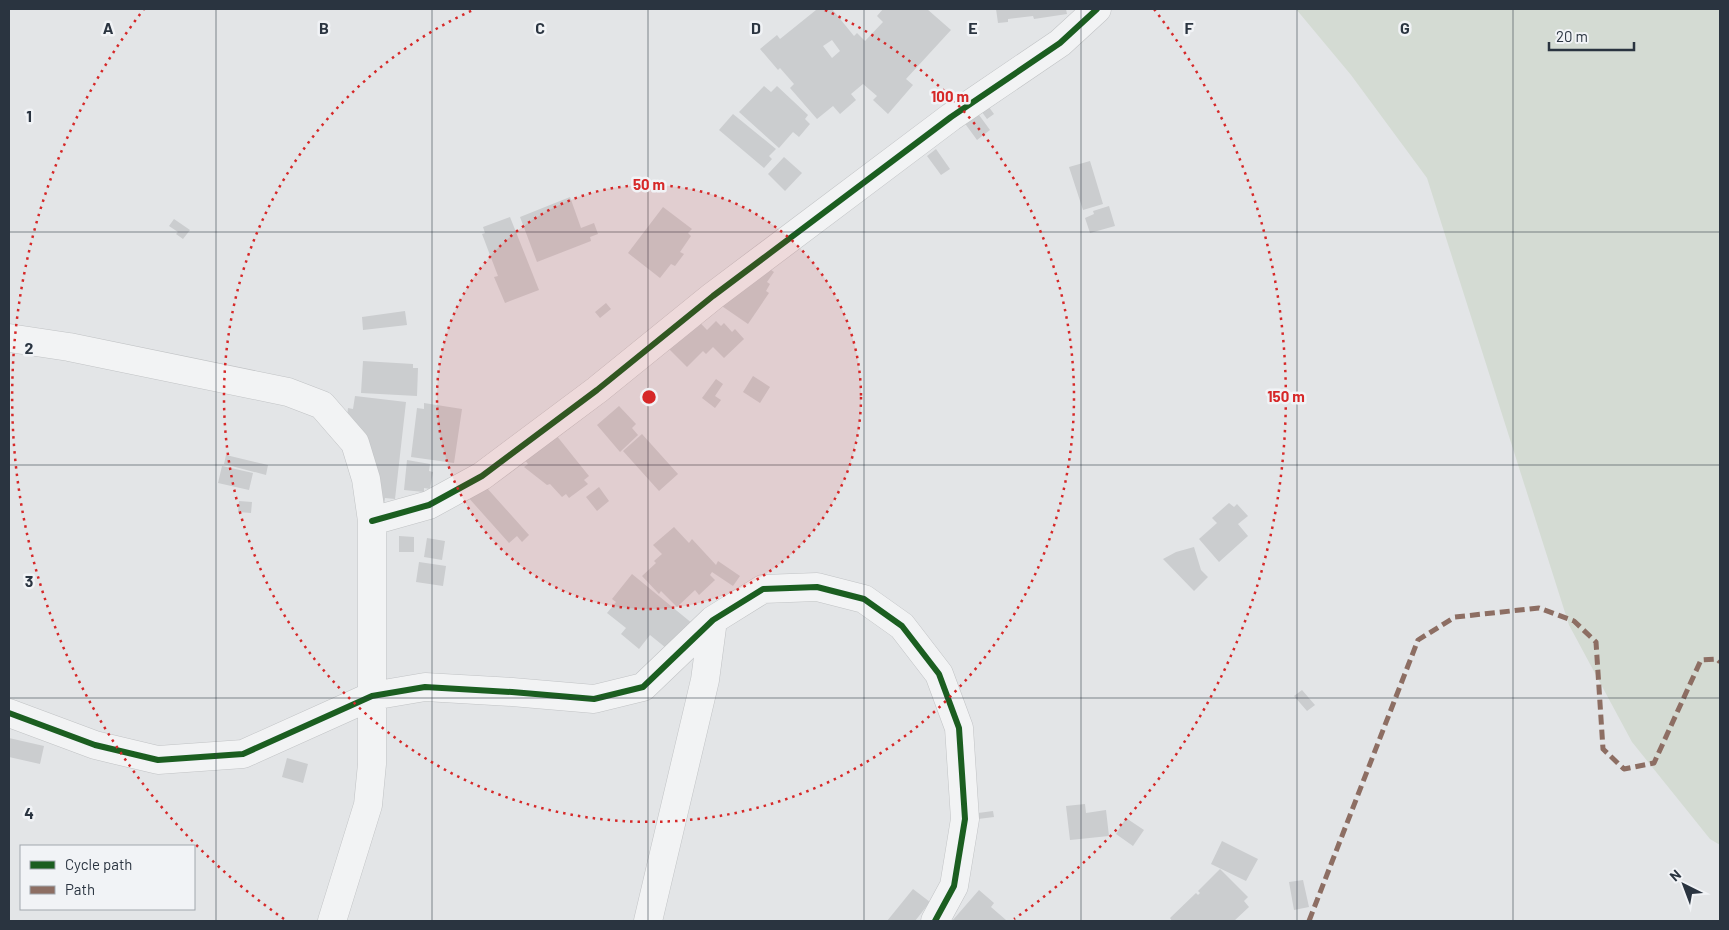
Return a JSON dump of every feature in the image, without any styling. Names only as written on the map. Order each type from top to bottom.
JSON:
[{"type":"street","points":[[372,521],[429,505],[482,476],[597,390],[713,296],[943,123],[1060,44],[1098,9]]},
{"type":"street","points":[[9,338],[69,347],[288,392],[322,405],[355,443],[366,479],[372,521],[372,764],[368,805],[332,921]]},
{"type":"street","points":[[9,713],[95,745],[158,760],[243,754],[372,696],[425,687],[594,699],[643,687],[713,620],[763,589],[817,587],[864,599],[902,626],[939,674],[959,728],[965,819],[954,886],[935,921]]},
{"type":"street","points":[[648,921],[705,680],[713,620]]},
{"type":"shaded area","points":[[1296,9],[1720,9],[1720,845],[1710,839],[1632,742],[1569,625],[1427,178],[1351,75]]},
{"type":"building","points":[[832,9],[854,36],[857,33],[865,41],[883,22],[877,16],[883,9],[927,9],[951,30],[906,79],[913,85],[888,114],[873,100],[877,96],[863,84],[851,94],[856,100],[840,114],[833,106],[817,119],[790,88],[794,84],[780,68],[778,70],[760,49],[777,35],[780,39],[816,10]],"holes":[[[832,40],[840,51],[832,58],[823,46]]]},
{"type":"building","points":[[996,9],[1066,9],[1067,14],[1034,19],[1033,16],[1008,19],[1008,22],[998,23]]},
{"type":"building","points":[[764,86],[771,92],[777,86],[808,115],[805,119],[810,124],[799,137],[793,132],[779,148],[739,112]]},
{"type":"building","points":[[983,99],[994,114],[987,119],[976,104]]},
{"type":"building","points":[[971,104],[990,130],[977,140],[958,114]]},
{"type":"building","points":[[733,114],[776,149],[769,156],[772,159],[764,168],[719,130]]},
{"type":"building","points":[[936,149],[950,169],[941,175],[927,156]]},
{"type":"building","points":[[784,157],[802,173],[785,191],[768,174]]},
{"type":"building","points":[[1090,161],[1103,204],[1083,210],[1069,167]]},
{"type":"building","points":[[570,197],[581,228],[594,223],[598,234],[590,237],[591,241],[537,262],[520,217]]},
{"type":"building","points":[[1109,206],[1115,226],[1090,233],[1085,218],[1094,214],[1093,211]]},
{"type":"building","points":[[663,207],[692,229],[688,233],[691,236],[680,252],[684,254],[675,266],[671,264],[660,278],[628,253]]},
{"type":"building","points":[[510,217],[539,290],[505,303],[494,277],[498,276],[482,234],[485,233],[483,227]]},
{"type":"building","points":[[174,219],[190,230],[183,239],[176,234],[178,232],[169,226]]},
{"type":"building","points":[[748,254],[774,272],[767,282],[770,284],[766,291],[769,293],[748,324],[716,302]]},
{"type":"building","points":[[606,303],[611,309],[600,318],[595,312]]},
{"type":"building","points":[[687,309],[707,330],[716,321],[721,326],[724,323],[732,332],[735,329],[744,339],[724,358],[713,347],[706,354],[703,351],[687,367],[658,338]]},
{"type":"building","points":[[405,311],[407,325],[363,330],[362,317]]},
{"type":"building","points":[[363,361],[413,364],[413,368],[418,368],[417,396],[361,393]]},
{"type":"building","points":[[753,376],[770,387],[760,403],[743,392]]},
{"type":"building","points":[[716,379],[723,384],[715,396],[721,400],[715,408],[702,398]]},
{"type":"building","points":[[355,396],[406,402],[395,499],[385,498],[384,506],[344,443],[348,408],[353,409]]},
{"type":"building","points":[[424,403],[462,409],[454,463],[411,457],[417,408],[424,409]]},
{"type":"building","points":[[619,406],[636,424],[632,428],[638,435],[620,452],[597,425]]},
{"type":"building","points":[[552,430],[589,476],[584,480],[588,484],[569,498],[566,494],[562,497],[550,484],[547,485],[524,467],[528,464],[525,460]]},
{"type":"building","points":[[642,434],[678,474],[659,491],[623,451]]},
{"type":"building","points":[[226,455],[268,465],[266,475],[224,464]]},
{"type":"building","points":[[407,460],[430,464],[429,471],[433,472],[430,489],[424,488],[424,492],[404,490]]},
{"type":"building","points":[[222,466],[253,473],[249,490],[218,483]]},
{"type":"building","points":[[486,487],[529,535],[522,542],[517,536],[509,543],[467,496]]},
{"type":"building","points":[[599,487],[609,501],[597,511],[586,497]]},
{"type":"building","points":[[239,501],[252,502],[251,513],[238,512]]},
{"type":"building","points":[[1229,503],[1234,507],[1237,504],[1248,516],[1238,524],[1248,536],[1219,562],[1199,539],[1217,523],[1212,518]]},
{"type":"building","points":[[674,527],[689,543],[692,539],[716,565],[718,561],[740,576],[733,586],[712,572],[710,575],[715,580],[699,595],[695,590],[677,607],[661,591],[659,594],[642,576],[656,563],[654,561],[662,554],[653,545]]},
{"type":"building","points":[[399,536],[414,537],[414,552],[399,552]]},
{"type":"building","points":[[427,538],[445,541],[442,560],[424,557]]},
{"type":"building","points":[[1194,547],[1201,570],[1208,577],[1194,591],[1163,559],[1176,552]]},
{"type":"building","points":[[419,562],[446,566],[443,586],[416,582]]},
{"type":"building","points":[[632,574],[693,624],[671,652],[650,635],[639,649],[621,634],[626,628],[607,613],[616,602],[612,599]]},
{"type":"building","points":[[1302,690],[1315,705],[1307,711],[1294,696]]},
{"type":"building","points":[[9,738],[44,746],[40,764],[9,757]]},
{"type":"building","points":[[287,758],[308,764],[303,783],[282,777]]},
{"type":"building","points":[[1085,804],[1086,813],[1106,810],[1109,836],[1070,840],[1066,806]]},
{"type":"building","points":[[993,811],[994,817],[978,819],[978,813]]},
{"type":"building","points":[[1126,818],[1144,830],[1133,846],[1116,834]]},
{"type":"building","points":[[1222,841],[1258,859],[1246,881],[1211,864]]},
{"type":"building","points":[[1220,869],[1248,897],[1244,901],[1249,907],[1234,921],[1172,921],[1170,918],[1196,893],[1198,895],[1200,893],[1198,891]]},
{"type":"building","points":[[1303,880],[1309,907],[1294,910],[1289,882]]},
{"type":"building","points":[[913,889],[930,902],[915,921],[887,921]]},
{"type":"building","points":[[979,890],[994,903],[991,907],[1006,920],[952,921]]},
{"type":"marked path","points":[[1309,921],[1418,640],[1455,617],[1539,608],[1574,621],[1596,642],[1603,749],[1624,769],[1654,763],[1701,660],[1717,659],[1720,662]]},
{"type":"cycle path","points":[[372,521],[429,505],[482,476],[597,390],[713,296],[951,117],[1060,43],[1097,9]]},
{"type":"cycle path","points":[[9,713],[95,745],[158,760],[243,754],[372,696],[425,687],[594,699],[643,687],[713,620],[763,589],[817,587],[864,599],[902,626],[939,674],[959,728],[965,819],[954,886],[935,921]]}]
